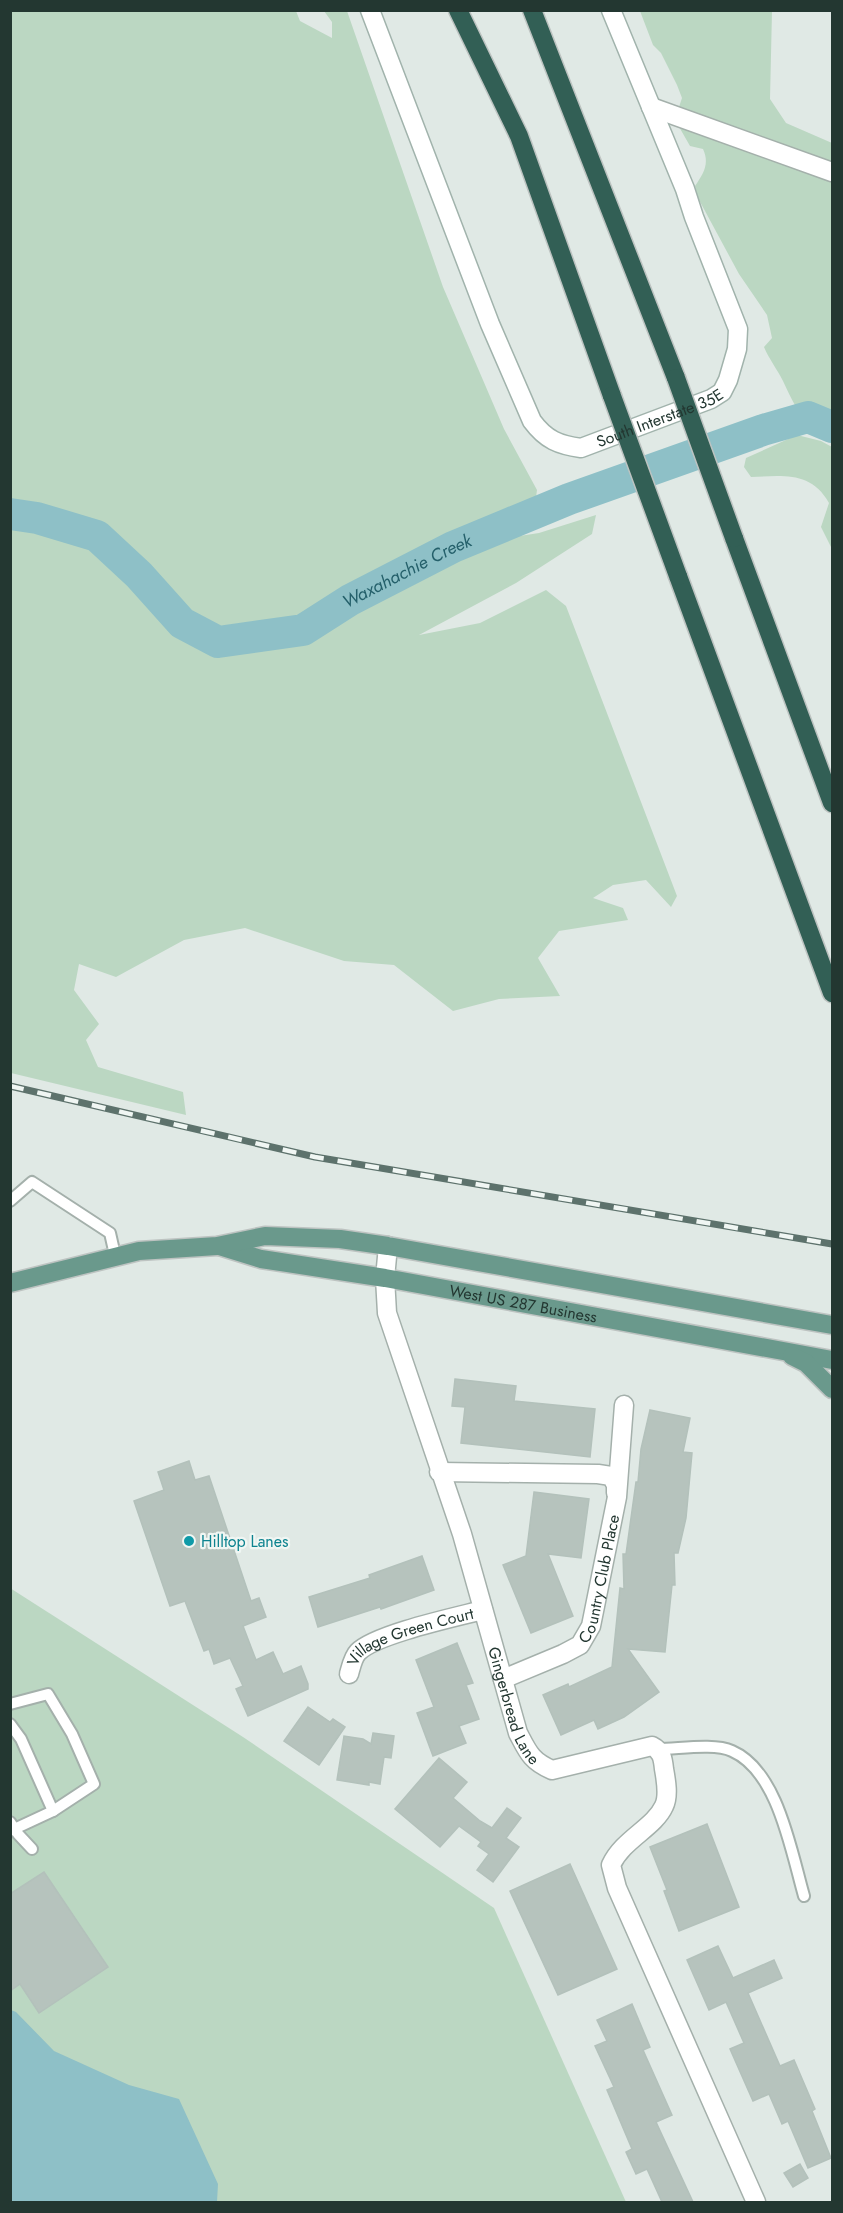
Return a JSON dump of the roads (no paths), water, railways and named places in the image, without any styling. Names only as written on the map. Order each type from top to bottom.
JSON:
[{"type":"highway","points":[[458,10],[519,136],[612,396],[832,993]]},
{"type":"highway","points":[[524,10],[572,111]]},
{"type":"highway","points":[[532,10],[676,378],[832,803]]},
{"type":"main road","name":"West US 287 Business","points":[[10,1283],[116,1255],[174,1247],[217,1246],[266,1236],[340,1239],[832,1325]]},
{"type":"main road","name":"West US 287 Business","points":[[217,1246],[261,1259],[385,1278],[832,1360]]},
{"type":"main road","points":[[774,1348],[806,1363],[832,1389]]},
{"type":"street","name":"South Interstate 35E","points":[[370,10],[490,324],[532,421],[542,435],[566,446],[582,448],[606,441],[722,392],[728,380],[736,349],[738,329],[731,306],[611,10]]},
{"type":"street","points":[[651,107],[832,172]]},
{"type":"street","name":"Gingerbread Lane","points":[[388,1246],[385,1278],[387,1313],[439,1472],[462,1534],[518,1733],[531,1756],[552,1770],[652,1746],[658,1749]]},
{"type":"street","name":"Country Club Place","points":[[503,1679],[580,1645],[591,1626],[617,1497],[624,1405]]},
{"type":"street","name":"Country Club Place","points":[[439,1472],[598,1474],[611,1476],[616,1485],[617,1497]]},
{"type":"street","name":"Village Green Court","points":[[349,1674],[356,1654],[368,1644],[425,1625],[483,1610]]},
{"type":"street","points":[[658,1749],[667,1784],[665,1805],[656,1818],[630,1839],[611,1865],[617,1888],[756,2202]]},
{"type":"lane","points":[[10,1201],[32,1182],[110,1233],[116,1255]]},
{"type":"lane","points":[[10,1704],[48,1694],[72,1734],[94,1784],[53,1811],[12,1828],[32,1848]]},
{"type":"lane","points":[[10,1724],[21,1739],[53,1811]]},
{"type":"lane","points":[[658,1749],[731,1750],[750,1762],[765,1780],[776,1800],[804,1896]]},
{"type":"water","points":[[11,2010],[16,2012],[54,2051],[129,2085],[179,2099],[218,2184],[217,2202],[11,2202]]},
{"type":"waterway","name":"Waxahachie Creek","points":[[10,514],[37,518],[97,536],[139,575],[182,623],[218,642],[303,630],[350,600],[453,547],[569,499],[763,430],[808,417],[832,427]]},
{"type":"railway","points":[[10,1086],[315,1157],[832,1244]]},
{"type":"place","name":"Hilltop Lanes","points":[[189,1541]]}]
